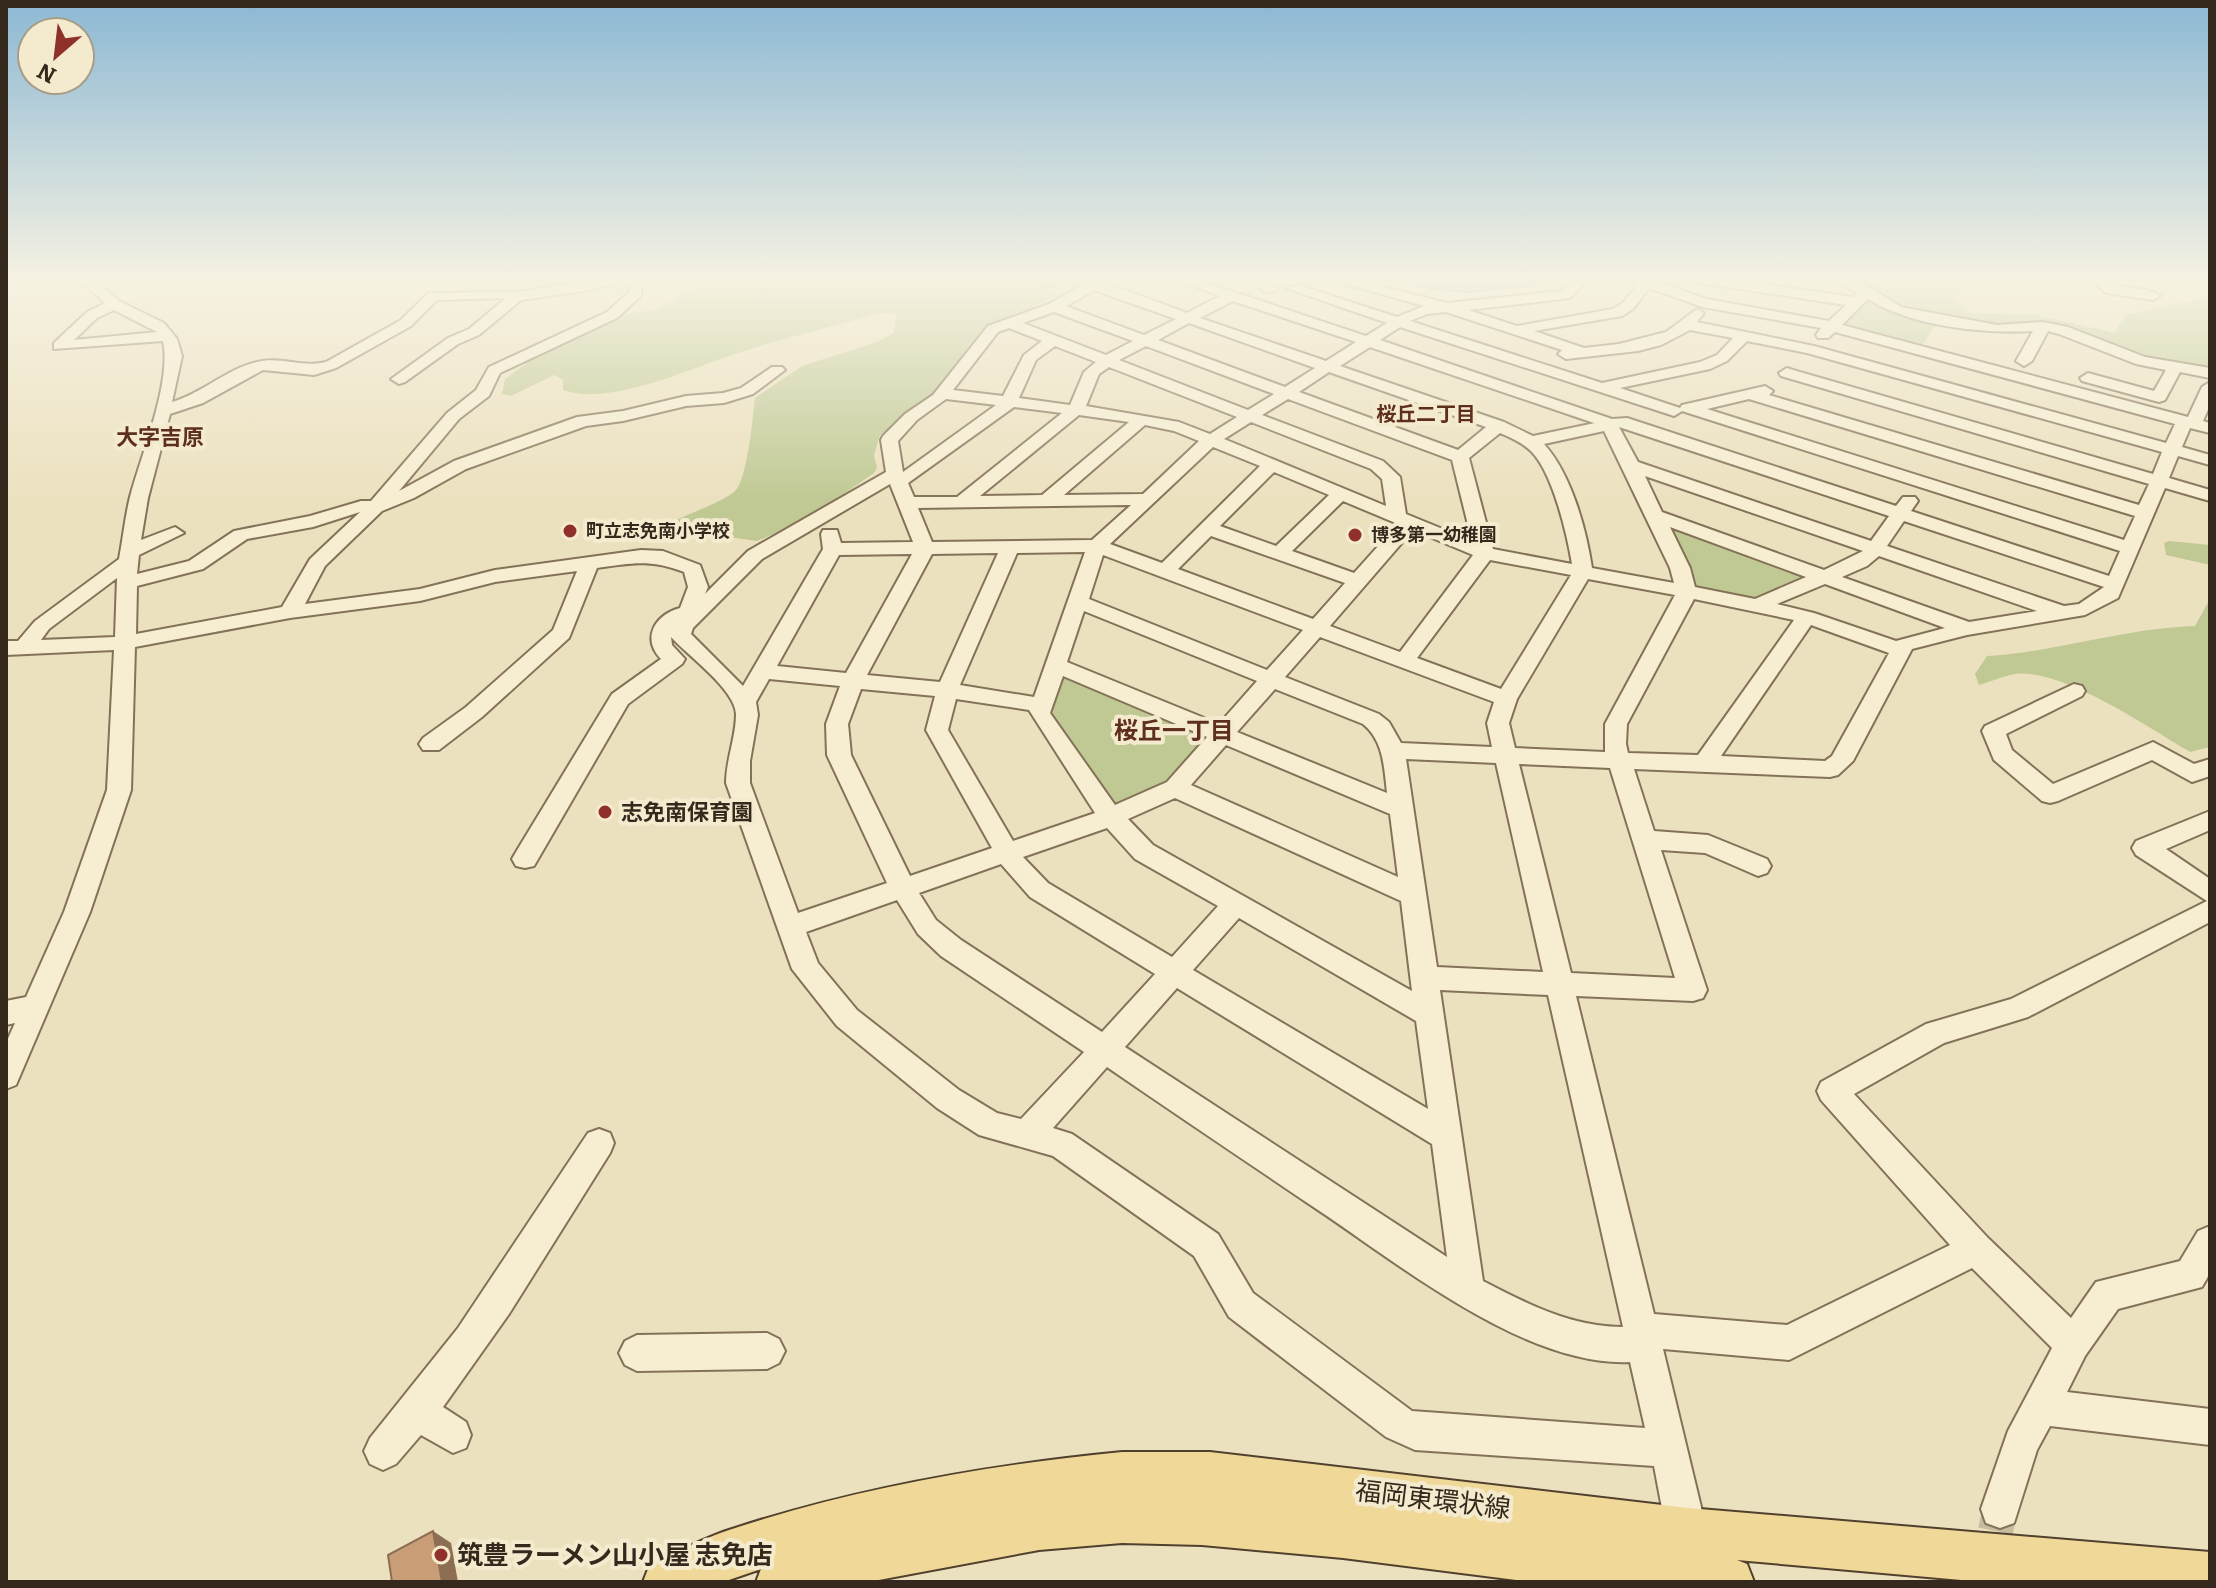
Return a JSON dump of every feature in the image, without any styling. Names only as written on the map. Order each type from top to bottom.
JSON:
[{"type":"main road","name":"福岡東環状線","points":[[668,1582],[727,1555],[883,1510],[1042,1483],[1122,1475],[1210,1475],[1702,1568]]},
{"type":"main road","name":"福岡東環状線","points":[[781,1582],[821,1567],[950,1541],[1039,1526],[1122,1519],[1202,1521],[1702,1568],[2210,1577]]},
{"type":"street","points":[[6,1076],[77,912],[119,790],[129,565],[139,498],[162,411],[173,352]]},
{"type":"street","points":[[162,411],[197,400],[248,369],[262,365],[314,370],[354,352]]},
{"type":"street","points":[[399,379],[437,352]]},
{"type":"street","points":[[290,612],[317,563],[376,507],[453,416],[483,393],[494,370],[532,352]]},
{"type":"street","points":[[925,548],[896,477],[889,440],[911,417],[943,394],[973,352]]},
{"type":"street","points":[[685,621],[755,555],[896,477],[908,477],[1010,402],[1029,358],[1037,352]]},
{"type":"street","points":[[1086,352],[1385,471],[1391,477],[1404,520]]},
{"type":"street","points":[[962,502],[1076,410],[1092,372],[1123,352]]},
{"type":"street","points":[[1179,352],[1460,457]]},
{"type":"street","points":[[1286,352],[1498,426],[1530,442],[1545,456],[1581,551],[1583,571],[1506,699],[1498,723],[1640,1337],[1702,1568]]},
{"type":"street","points":[[1352,352],[1211,440],[1097,546],[1039,713],[1111,817],[1144,852],[1429,1014]]},
{"type":"street","points":[[1399,352],[2116,585]]},
{"type":"street","points":[[1493,352],[2130,548]]},
{"type":"street","points":[[1520,361],[1581,352]]},
{"type":"street","points":[[1601,387],[1705,366],[1728,352]]},
{"type":"street","points":[[1530,442],[1752,395],[1773,387],[1806,352]]},
{"type":"street","points":[[1820,352],[2210,460]]},
{"type":"street","points":[[1928,352],[2196,424]]},
{"type":"street","points":[[1990,352],[2024,361],[2098,363],[2210,373]]},
{"type":"street","points":[[2024,361],[2029,352]]},
{"type":"street","points":[[2086,352],[2098,363],[2159,397],[2174,369]]},
{"type":"street","points":[[129,565],[196,565],[241,535],[313,521],[361,506],[376,507],[408,494],[460,465],[507,451],[583,421],[623,416],[686,401],[724,398],[747,391],[777,370]]},
{"type":"street","points":[[1757,605],[1860,562],[1875,549],[1999,371]]},
{"type":"street","points":[[1787,373],[2210,496]]},
{"type":"street","points":[[1393,751],[1830,769],[1841,761],[1899,649],[1917,639],[2097,604],[2111,594],[2172,450],[2196,424],[2210,387]]},
{"type":"street","points":[[943,394],[1142,419],[1179,427],[1485,553],[1757,605],[1807,617],[1899,649]]},
{"type":"street","points":[[1752,395],[2145,513]]},
{"type":"street","points":[[1046,501],[1142,419]]},
{"type":"street","points":[[1424,978],[1693,990],[1614,744],[1616,724],[1683,603],[1686,591],[1680,568],[1615,424]]},
{"type":"street","points":[[1460,457],[1498,426]]},
{"type":"street","points":[[1460,457],[1485,553]]},
{"type":"street","points":[[1165,571],[1271,465]]},
{"type":"street","points":[[1631,465],[2061,613]]},
{"type":"street","points":[[1279,553],[1341,493]]},
{"type":"street","points":[[906,503],[1147,499]]},
{"type":"street","points":[[1654,515],[1967,629]]},
{"type":"street","points":[[745,702],[833,549],[825,516]]},
{"type":"street","points":[[789,927],[1111,817],[1175,788],[1317,628],[1404,520]]},
{"type":"street","points":[[1207,528],[1357,581]]},
{"type":"street","points":[[16,647],[42,625],[175,533]]},
{"type":"street","points":[[833,549],[1097,546],[1506,699]]},
{"type":"street","points":[[1010,547],[947,690],[937,730],[1006,851],[1039,890],[1447,1137]]},
{"type":"street","points":[[925,548],[853,681],[837,724],[839,755],[903,889],[927,927],[951,948],[1468,1291],[1543,1327],[1583,1340],[1625,1346],[1640,1337],[1789,1343],[1976,1249]]},
{"type":"street","points":[[1404,661],[1485,553]]},
{"type":"street","points":[[16,647],[124,643],[290,612],[420,595],[495,576],[590,562],[641,556],[681,562],[693,569],[698,587],[680,635],[715,667],[745,702],[747,715],[738,761],[738,783],[806,969],[847,1018],[948,1099],[990,1125],[1061,1144],[1206,1245],[1241,1305],[1399,1424],[1415,1432],[1668,1448]]},
{"type":"street","points":[[431,744],[474,712],[562,633],[590,562]]},
{"type":"street","points":[[1079,602],[1371,719],[1381,727],[1393,751],[1468,1291]]},
{"type":"street","points":[[525,859],[620,699],[674,659],[662,647],[660,638],[669,620],[679,613],[685,621]]},
{"type":"street","points":[[1704,764],[1807,617]]},
{"type":"street","points":[[1056,665],[1401,809]]},
{"type":"street","points":[[763,668],[774,673],[947,690],[1041,705]]},
{"type":"street","points":[[2074,691],[1993,731],[2002,754],[2050,795],[2153,750],[2192,774],[2210,767]]},
{"type":"street","points":[[1175,788],[1413,895]]},
{"type":"street","points":[[2210,820],[2145,848],[2210,892]]},
{"type":"street","points":[[1645,840],[1708,844],[1758,866]]},
{"type":"street","points":[[1029,1133],[1236,904]]},
{"type":"street","points":[[2073,1344],[1976,1249],[1832,1091],[1936,1033],[2018,1009],[2210,910]]},
{"type":"street","points":[[6,1013],[35,1007]]},
{"type":"street","points":[[383,1451],[418,1412],[481,1329],[599,1143]]},
{"type":"street","points":[[2000,1509],[2021,1444],[2073,1344],[2108,1294],[2190,1275],[2210,1242]]},
{"type":"street","points":[[637,1353],[767,1351]]},
{"type":"street","points":[[2042,1407],[2210,1427]]},
{"type":"street","points":[[418,1412],[453,1435]]},
{"type":"green space","points":[[741,352],[628,389],[582,394],[563,390],[563,380],[554,375],[511,396],[502,394],[505,379],[540,353]]},
{"type":"green space","points":[[845,352],[966,352],[936,393],[880,435],[874,455],[877,468],[874,473],[805,521],[757,541],[687,531],[677,520],[723,499],[739,485],[749,448],[755,398],[802,366]]},
{"type":"green space","points":[[2135,352],[2210,352],[2210,368],[2156,360]]},
{"type":"green space","points":[[1664,522],[1810,575],[1750,600],[1691,589]]},
{"type":"green space","points":[[2164,543],[2210,545],[2210,565],[2166,555]]},
{"type":"green space","points":[[2210,599],[2210,747],[2190,752],[2105,702],[2056,680],[2015,674],[1979,685],[1975,674],[1987,656],[2142,631],[2195,626]]},
{"type":"green space","points":[[1068,673],[1209,736],[1171,785],[1115,808],[1047,712],[1059,678]]},
{"type":"building","points":[[433,1531],[442,1582],[392,1582],[388,1555]]},
{"type":"tunnel","points":[[1985,1582],[2000,1509]]},
{"type":"place","name":"町立志免南小学校","points":[[570,531]]},
{"type":"place","name":"博多第一幼稚園","points":[[1355,535]]},
{"type":"place","name":"志免南保育園","points":[[605,812]]},
{"type":"place","name":"筑豊ラーメン山小屋 志免店","points":[[441,1555]]},
{"type":"district","name":"桜丘二丁目","points":[[1426,414]]},
{"type":"district","name":"大字吉原","points":[[160,437]]},
{"type":"district","name":"桜丘一丁目","points":[[1174,731]]}]
